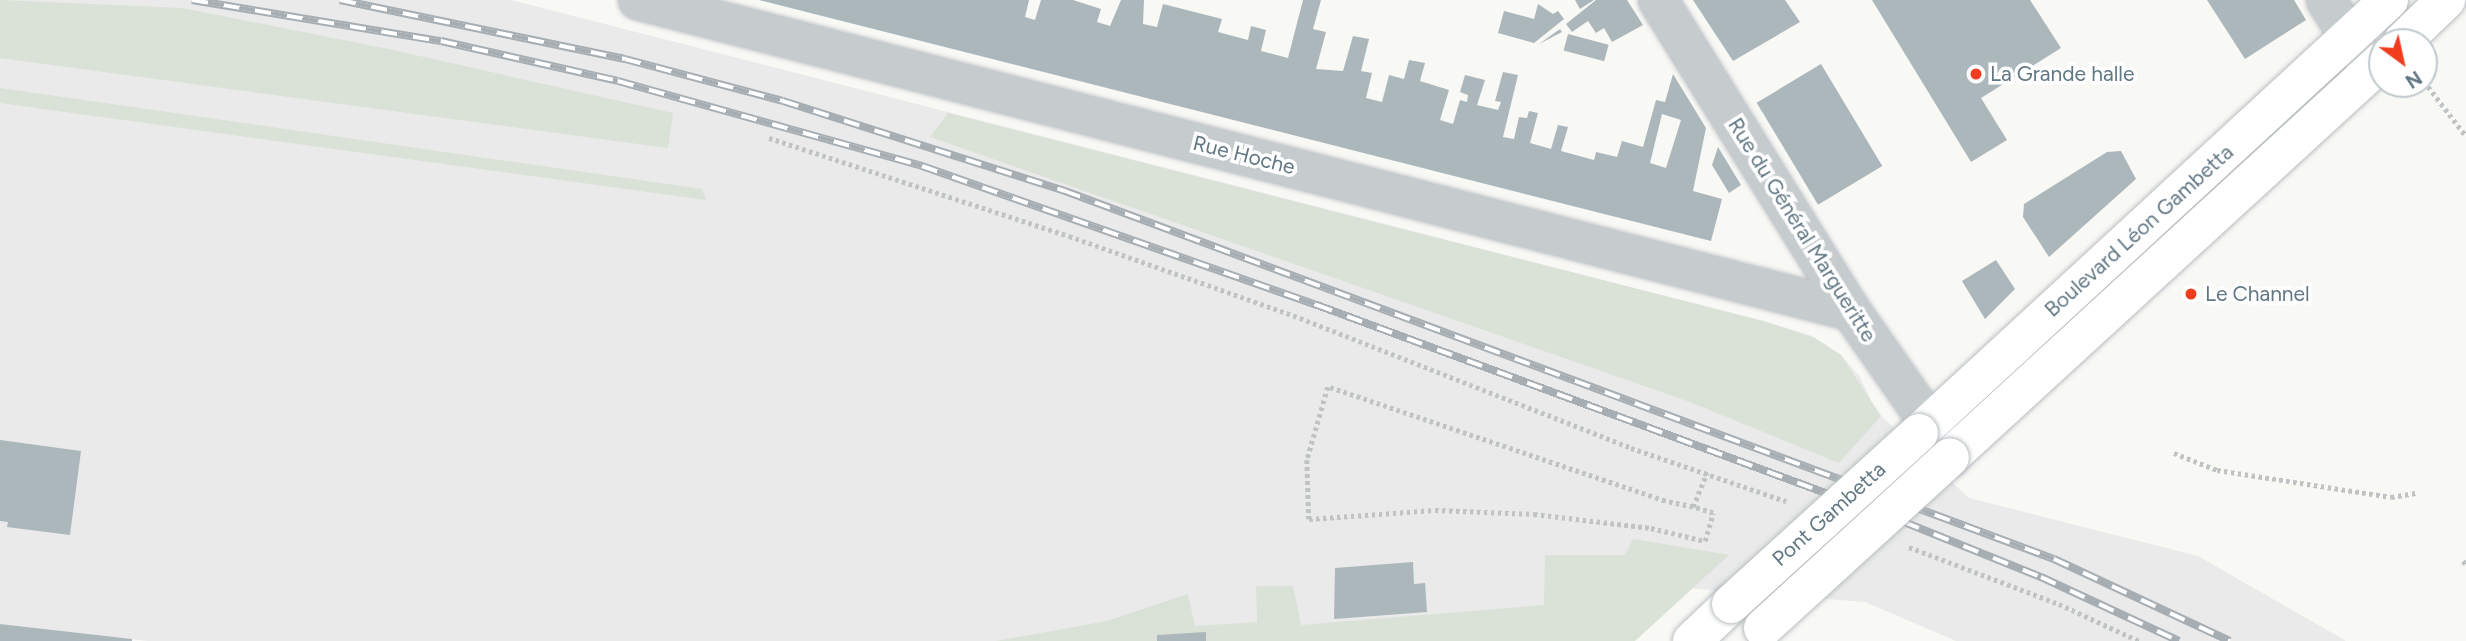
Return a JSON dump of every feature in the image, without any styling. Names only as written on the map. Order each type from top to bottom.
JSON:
[{"type":"main road","name":"Boulevard Léon Gambetta","points":[[1923,429],[2389,0]]},
{"type":"main road","points":[[2417,28],[2446,0]]},
{"type":"main road","name":"Boulevard Léon Gambetta","points":[[1951,456],[2368,73]]},
{"type":"main road","name":"Pont Gambetta","points":[[1692,641],[1923,429]]},
{"type":"main road","name":"Pont Gambetta","points":[[1756,635],[1951,456]]},
{"type":"street","name":"Rue Hoche","points":[[638,0],[724,12],[1851,310]]},
{"type":"street","name":"Rue du Général Margueritte","points":[[1658,0],[1923,429],[1951,456]]},
{"type":"street","points":[[2326,0],[2350,37]]},
{"type":"street","name":"Boulevard Léon Gambetta","points":[[2350,37],[2368,57]]},
{"type":"path","points":[[2437,98],[2466,136]]},
{"type":"path","points":[[769,138],[1288,313],[1476,383],[1631,448],[1788,502]]},
{"type":"path","points":[[1328,387],[1665,502],[1693,506],[1713,513],[1704,541],[1651,528],[1534,514],[1435,510],[1309,519],[1307,460],[1328,387]]},
{"type":"path","points":[[2174,453],[2217,470],[2391,497],[2416,493]]},
{"type":"path","points":[[1693,506],[1707,473]]},
{"type":"path","points":[[1904,545],[2059,604],[2140,641]]},
{"type":"shaded area","points":[[0,0],[511,0],[1763,321],[1810,335],[1841,355],[1860,377],[1876,411],[1969,498],[2198,556],[2346,641],[1956,641],[1865,602],[1686,588],[1605,641],[148,641],[0,624]]},
{"type":"shaded area","points":[[0,0],[182,8],[393,50],[673,113],[668,148],[0,58]]},
{"type":"shaded area","points":[[0,88],[702,189],[706,200],[0,103]]},
{"type":"shaded area","points":[[948,113],[1763,321],[1815,338],[1841,355],[1881,416],[1839,463],[1690,402],[930,137]]},
{"type":"shaded area","points":[[1633,539],[1729,555],[1635,641],[996,641],[1107,621],[1188,594],[1195,626],[1257,622],[1256,586],[1293,586],[1301,625],[1544,605],[1545,555],[1625,555]]},
{"type":"building","points":[[759,0],[1029,0],[1025,17],[1035,20],[1041,0],[1073,0],[1101,9],[1097,22],[1110,26],[1121,0],[1144,0],[1143,24],[1157,27],[1163,4],[1222,19],[1218,32],[1248,40],[1251,26],[1266,30],[1261,51],[1288,58],[1303,0],[1321,0],[1313,29],[1326,32],[1316,69],[1343,71],[1353,36],[1369,39],[1361,71],[1372,73],[1366,98],[1382,102],[1389,75],[1404,79],[1409,60],[1425,63],[1420,81],[1449,90],[1440,120],[1453,124],[1460,100],[1467,102],[1468,95],[1460,92],[1465,75],[1485,80],[1477,105],[1498,110],[1501,102],[1495,101],[1503,72],[1518,75],[1503,137],[1514,139],[1519,117],[1527,118],[1529,111],[1538,113],[1530,143],[1551,149],[1558,125],[1568,127],[1561,151],[1594,160],[1596,152],[1617,157],[1622,141],[1643,147],[1656,100],[1665,102],[1673,74],[1706,128],[1693,191],[1722,199],[1711,241]],"holes":[[[1662,114],[1681,120],[1666,168],[1650,163]]]},
{"type":"building","points":[[1575,0],[1594,0],[1580,9]]},
{"type":"building","points":[[1596,0],[1627,0],[1643,25],[1612,42],[1604,28],[1596,33],[1588,21],[1572,32],[1566,24]]},
{"type":"building","points":[[1693,0],[1785,0],[1800,22],[1733,61]]},
{"type":"building","name":"La Grande halle","points":[[1872,0],[2030,0],[2061,48],[1981,98],[2007,140],[1971,162]]},
{"type":"building","points":[[2207,0],[2294,0],[2306,20],[2245,59]]},
{"type":"building","points":[[1538,4],[1553,14],[1558,11],[1564,19],[1534,43],[1498,33],[1504,11],[1534,19]]},
{"type":"building","points":[[1560,29],[1562,32],[1539,44]]},
{"type":"building","points":[[1568,34],[1609,45],[1604,61],[1564,50]]},
{"type":"building","points":[[1821,64],[1882,166],[1818,205],[1757,103]]},
{"type":"building","points":[[1718,147],[1741,185],[1729,193],[1712,165]]},
{"type":"building","points":[[2121,151],[2136,179],[2049,257],[2023,217],[2024,204],[2107,152]]},
{"type":"building","points":[[1996,260],[2015,289],[1985,319],[1962,281]]},
{"type":"building","points":[[0,440],[81,451],[70,535],[7,527],[8,522],[0,521]]},
{"type":"building","points":[[1413,562],[1414,584],[1425,583],[1427,612],[1334,619],[1335,568]]},
{"type":"building","points":[[0,624],[132,639],[132,641],[0,641]]},
{"type":"building","points":[[1206,632],[1206,641],[1157,641],[1157,635]]},
{"type":"railway","points":[[192,0],[441,41],[618,81],[922,166],[1317,305],[1904,522],[2041,577],[2179,641]]},
{"type":"railway","points":[[340,0],[625,59],[783,101],[1065,191],[2054,559],[2230,641]]},
{"type":"place","name":"La Grande halle","points":[[1976,74]]},
{"type":"place","name":"Le Channel","points":[[2191,294]]}]
